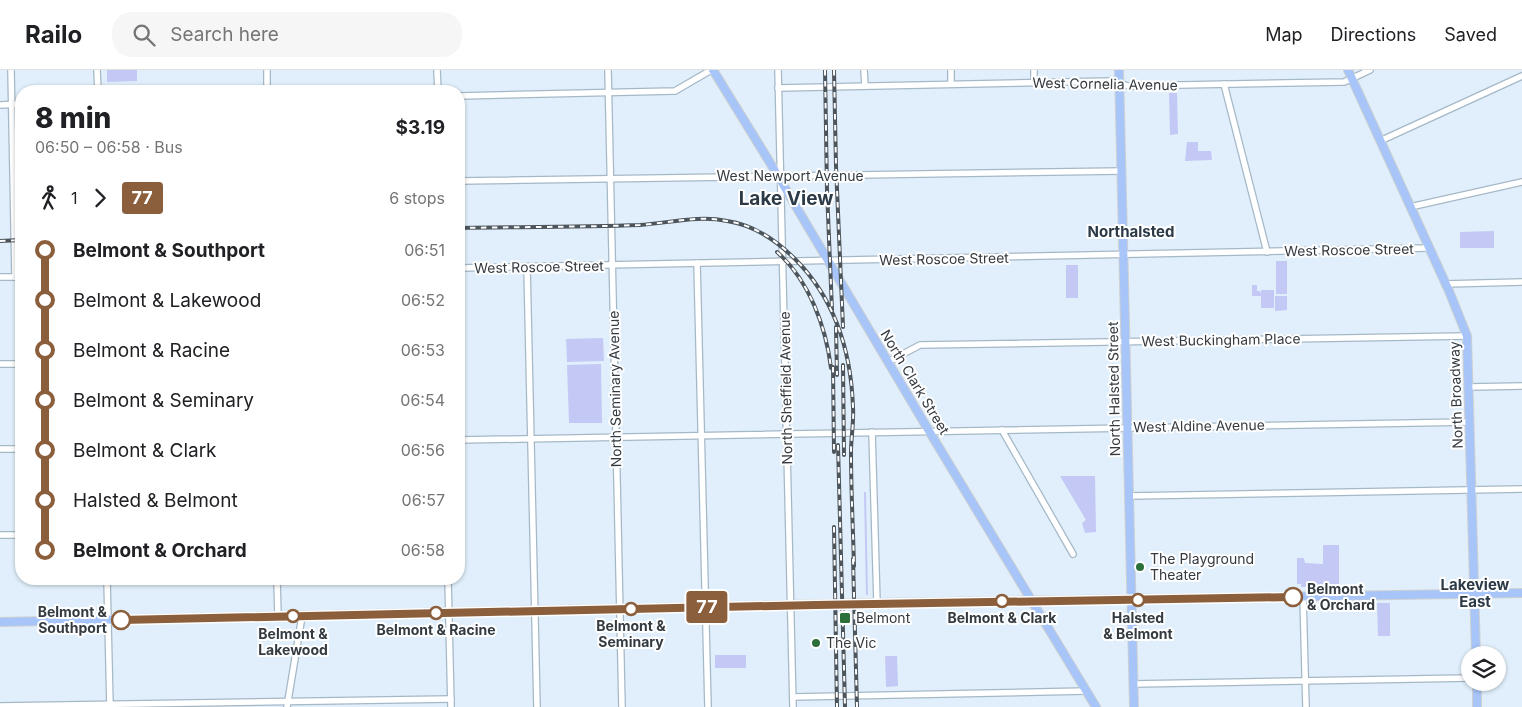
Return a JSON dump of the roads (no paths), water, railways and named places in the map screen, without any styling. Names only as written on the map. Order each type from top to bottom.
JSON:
[{"type":"main road","name":"North Clark Street","points":[[712,70],[779,177],[827,261],[1096,707]]},
{"type":"main road","name":"North Halsted Street","points":[[1119,70],[1134,707]]},
{"type":"main road","name":"North Broadway","points":[[1348,70],[1467,336],[1476,646]]},
{"type":"main road","points":[[0,622],[791,605],[1522,593]]},
{"type":"main road","points":[[1477,691],[1478,707]]},
{"type":"street","points":[[11,70],[15,190]]},
{"type":"street","points":[[97,70],[98,85]]},
{"type":"street","points":[[267,70],[267,85]]},
{"type":"street","points":[[437,70],[438,85]]},
{"type":"street","name":"North Seminary Avenue","points":[[608,70],[622,707]]},
{"type":"street","points":[[465,96],[675,91],[712,70]]},
{"type":"street","name":"North Sheffield Avenue","points":[[778,70],[779,177],[783,262],[793,707]]},
{"type":"street","points":[[864,70],[865,86]]},
{"type":"street","points":[[951,70],[951,84]]},
{"type":"street","points":[[1034,70],[1034,83]]},
{"type":"street","name":"West Cornelia Avenue","points":[[778,88],[1112,81],[1128,86],[1344,82],[1370,70]]},
{"type":"street","points":[[1380,141],[1522,76]]},
{"type":"street","points":[[1224,84],[1266,252]]},
{"type":"street","points":[[0,105],[12,104]]},
{"type":"street","name":"West Newport Avenue","points":[[465,182],[767,175],[779,177],[1122,171]]},
{"type":"street","points":[[1410,207],[1522,182]]},
{"type":"street","name":"West Roscoe Street","points":[[465,268],[1429,248]]},
{"type":"street","points":[[697,264],[708,707]]},
{"type":"street","points":[[527,267],[537,707]]},
{"type":"street","points":[[0,277],[15,277]]},
{"type":"street","points":[[1445,284],[1522,282]]},
{"type":"street","name":"West Buckingham Place","points":[[888,362],[920,345],[1467,336]]},
{"type":"street","points":[[0,364],[15,364]]},
{"type":"street","points":[[1469,387],[1522,386]]},
{"type":"street","name":"West Aldine Avenue","points":[[465,440],[1470,422]]},
{"type":"street","points":[[1002,430],[1073,554]]},
{"type":"street","points":[[872,432],[877,604]]},
{"type":"street","points":[[0,449],[15,449]]},
{"type":"street","points":[[1128,496],[1522,489]]},
{"type":"street","points":[[0,535],[15,535]]},
{"type":"street","points":[[107,585],[110,706]]},
{"type":"street","points":[[277,585],[278,617]]},
{"type":"street","points":[[448,585],[451,707]]},
{"type":"street","points":[[1303,597],[1306,707]]},
{"type":"street","points":[[288,704],[302,616]]},
{"type":"street","points":[[1133,684],[1461,678]]},
{"type":"street","points":[[793,697],[1086,691]]},
{"type":"street","points":[[0,706],[288,704],[450,698]]},
{"type":"railway","points":[[825,70],[832,310]]},
{"type":"railway","points":[[834,70],[843,327]]},
{"type":"railway","points":[[465,228],[640,225],[695,219],[716,219],[737,223],[764,234],[788,252],[821,291],[838,327],[849,366],[853,413],[851,452],[854,566]]},
{"type":"railway","points":[[0,241],[15,240]]},
{"type":"railway","points":[[777,252],[798,276],[814,305],[825,337],[831,368]]},
{"type":"railway","points":[[836,327],[837,375]]},
{"type":"railway","points":[[843,365],[844,455]]},
{"type":"railway","points":[[833,367],[834,452]]},
{"type":"railway","points":[[838,445],[845,707]]},
{"type":"railway","points":[[834,527],[837,707]]},
{"type":"railway","points":[[853,559],[857,707]]},
{"type":"place","name":"The Playground Theater","points":[[1140,567]]},
{"type":"place","name":"Belmont & Orchard","points":[[1293,597]]},
{"type":"place","name":"Halsted & Belmont","points":[[1138,600]]},
{"type":"place","name":"Belmont & Clark","points":[[1002,601]]},
{"type":"place","name":"Belmont & Seminary","points":[[631,609]]},
{"type":"place","name":"Belmont & Racine","points":[[436,613]]},
{"type":"place","name":"Belmont & Lakewood","points":[[293,616]]},
{"type":"place","name":"Belmont","points":[[845,618]]},
{"type":"place","name":"Belmont & Southport","points":[[121,620]]},
{"type":"place","name":"The Vic","points":[[816,643]]},
{"type":"district","name":"Lake View","points":[[786,198]]},
{"type":"district","name":"Northalsted","points":[[1131,232]]},
{"type":"district","name":"Lakeview East","points":[[1475,594]]}]
